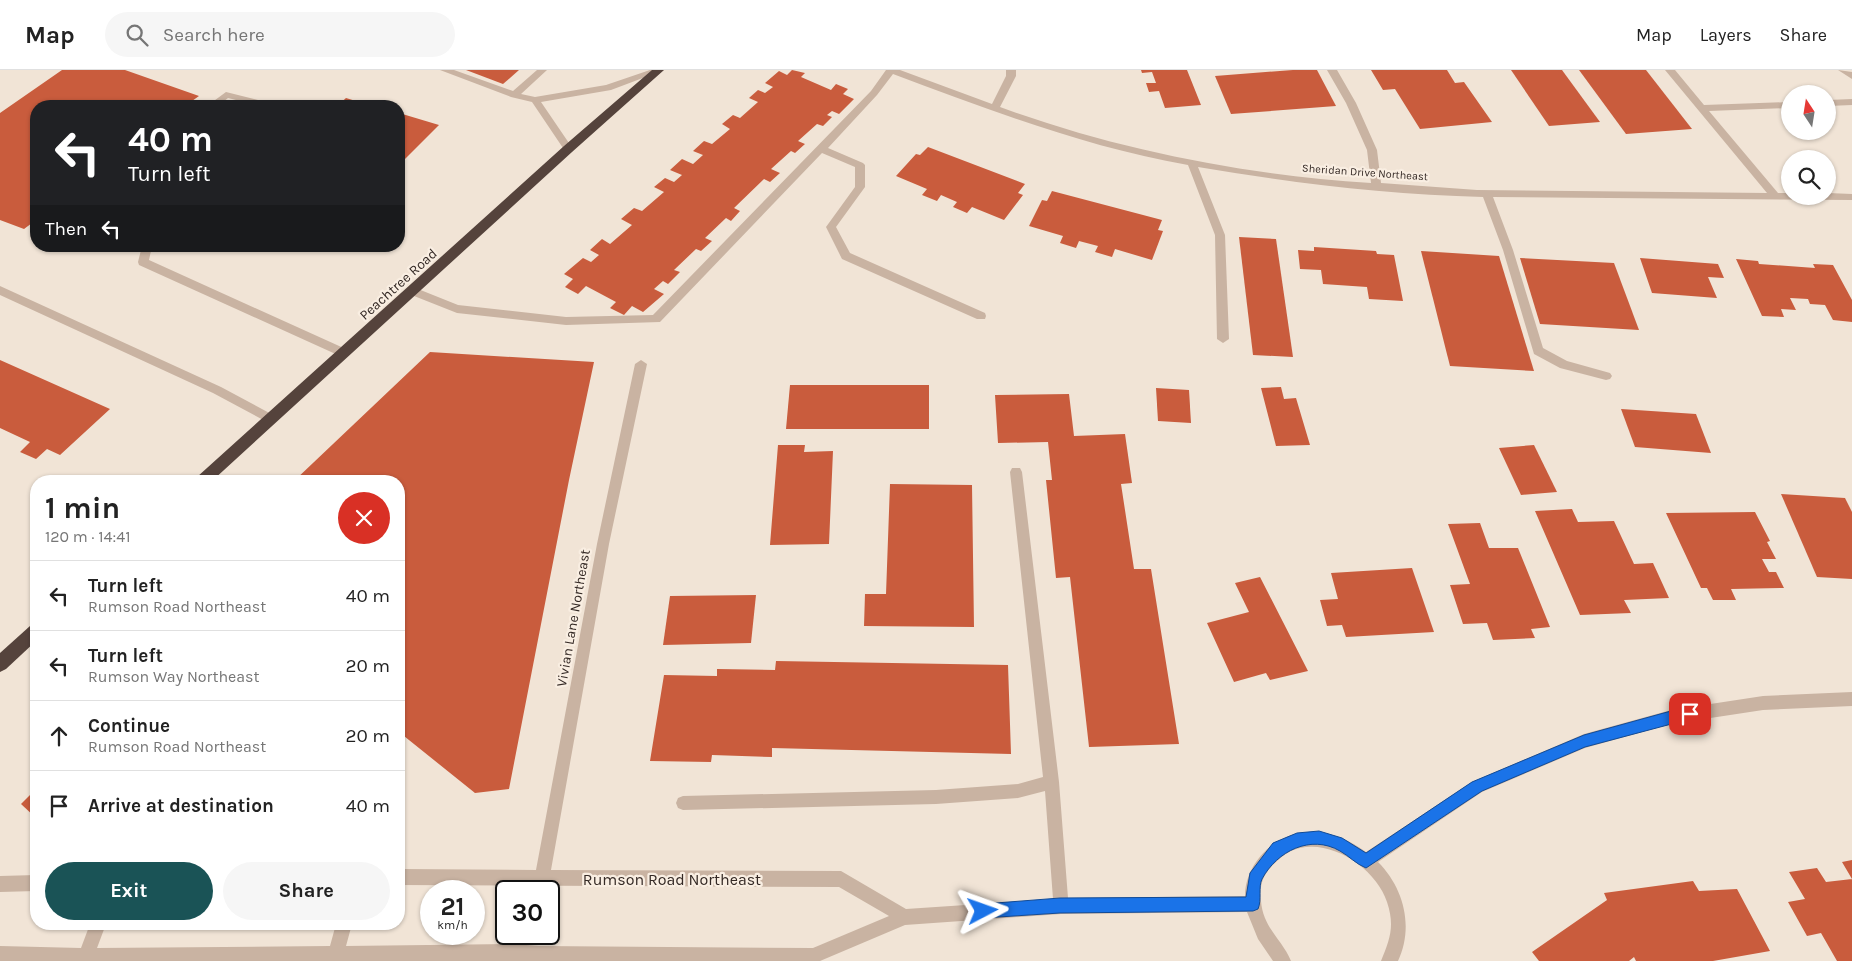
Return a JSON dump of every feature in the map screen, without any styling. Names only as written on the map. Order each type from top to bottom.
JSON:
[{"type":"highway","name":"Peachtree Road","points":[[209,475],[568,149],[659,70]]},
{"type":"highway","points":[[0,664],[30,636]]},
{"type":"street","points":[[445,70],[514,95],[535,100],[608,88],[659,70]]},
{"type":"street","points":[[514,95],[533,74],[542,70]]},
{"type":"street","points":[[413,291],[457,308],[566,321],[656,319],[822,149],[874,93],[891,70]]},
{"type":"street","name":"Sheridan Drive Northeast","points":[[891,70],[1043,126],[1154,156],[1276,177],[1376,187],[1487,193],[1852,197]]},
{"type":"street","points":[[994,109],[1011,76],[1011,70]]},
{"type":"street","points":[[1332,70],[1351,103],[1372,150],[1376,187]]},
{"type":"street","points":[[1670,70],[1774,196]]},
{"type":"street","points":[[1843,70],[1852,76]]},
{"type":"street","points":[[219,100],[226,94],[248,100]]},
{"type":"street","points":[[535,100],[568,149]]},
{"type":"street","points":[[1836,103],[1852,102]]},
{"type":"street","points":[[1701,108],[1781,105]]},
{"type":"street","points":[[822,149],[860,165],[860,186],[831,228],[846,256],[981,316]]},
{"type":"street","points":[[1192,163],[1220,235],[1223,339]]},
{"type":"street","points":[[1487,193],[1508,250],[1538,351],[1564,365],[1606,376]]},
{"type":"street","points":[[146,252],[143,262],[344,353]]},
{"type":"street","points":[[0,290],[217,390],[271,419]]},
{"type":"street","name":"Vivian Lane Northeast","points":[[542,879],[603,544],[641,364]]},
{"type":"street","points":[[1016,472],[1058,835],[1060,906]]},
{"type":"street","points":[[1366,861],[1477,787],[1584,741],[1671,717],[1763,703],[1852,699]]},
{"type":"street","points":[[683,804],[936,797],[1018,791],[1052,782]]},
{"type":"street","points":[[1282,961],[1270,946],[1259,925],[1253,904],[1254,878],[1278,848],[1297,840],[1319,838],[1342,844],[1366,861],[1379,872],[1391,892],[1398,913],[1399,934],[1394,954],[1389,961]]},
{"type":"street","name":"Rumson Road Northeast","points":[[405,878],[841,879],[905,917]]},
{"type":"street","points":[[0,884],[30,883]]},
{"type":"street","points":[[0,954],[84,958],[514,952],[539,958],[813,956],[905,917],[1060,906],[1253,904]]},
{"type":"street","points":[[84,958],[96,930]]},
{"type":"street","points":[[336,954],[342,930]]},
{"type":"building","points":[[62,70],[125,70],[199,96],[193,100],[30,100],[30,224],[24,229],[0,220],[0,113]]},
{"type":"building","points":[[466,70],[519,70],[503,84]]},
{"type":"building","points":[[792,70],[805,73],[801,77],[831,90],[836,84],[848,89],[843,94],[854,99],[839,114],[832,111],[827,115],[832,117],[823,126],[817,124],[798,141],[805,144],[795,153],[791,151],[771,169],[780,173],[770,182],[764,179],[734,208],[740,211],[731,221],[726,218],[705,238],[712,241],[701,251],[696,249],[674,270],[680,272],[668,284],[663,281],[654,289],[664,294],[643,312],[632,306],[624,315],[610,308],[616,302],[586,286],[578,294],[565,287],[573,279],[564,274],[583,258],[591,262],[599,255],[590,250],[602,239],[610,244],[632,225],[621,219],[634,208],[642,211],[664,192],[654,187],[665,178],[674,182],[682,175],[670,170],[682,159],[693,164],[703,155],[693,151],[704,141],[712,144],[730,129],[722,124],[733,115],[740,118],[758,102],[749,98],[758,90],[765,93],[773,87],[765,83],[779,71],[787,75]]},
{"type":"building","points":[[1141,70],[1187,70],[1201,105],[1165,108],[1159,91],[1149,92],[1146,83],[1156,83],[1152,72],[1142,73]]},
{"type":"building","points":[[1317,70],[1336,106],[1231,114],[1215,76]]},
{"type":"building","points":[[1371,70],[1447,70],[1455,83],[1464,82],[1492,122],[1420,129],[1395,89],[1383,90]]},
{"type":"building","points":[[1511,70],[1562,70],[1600,122],[1549,126]]},
{"type":"building","points":[[1579,70],[1646,70],[1692,129],[1626,134]]},
{"type":"building","points":[[405,115],[439,125],[405,159]]},
{"type":"building","points":[[928,147],[1025,184],[1018,193],[1023,195],[1004,220],[972,207],[967,213],[953,207],[957,202],[941,195],[937,201],[922,195],[927,189],[896,176],[916,154],[920,155]]},
{"type":"building","points":[[1052,191],[1162,220],[1158,230],[1163,231],[1152,260],[1115,249],[1112,257],[1095,252],[1098,246],[1079,241],[1076,248],[1060,243],[1063,236],[1029,226],[1042,200],[1047,201]]},
{"type":"building","points":[[1239,237],[1276,239],[1293,357],[1253,355]]},
{"type":"building","points":[[1314,247],[1376,251],[1377,254],[1394,255],[1403,301],[1369,299],[1367,287],[1323,284],[1321,270],[1300,269],[1298,250],[1314,251]]},
{"type":"building","points":[[1421,251],[1499,256],[1534,371],[1450,366]]},
{"type":"building","points":[[1520,258],[1614,263],[1639,330],[1540,324]]},
{"type":"building","points":[[1640,258],[1718,264],[1724,278],[1708,277],[1717,298],[1652,293]]},
{"type":"building","points":[[1736,259],[1758,261],[1759,264],[1815,268],[1813,264],[1833,265],[1852,300],[1852,322],[1833,320],[1825,305],[1810,304],[1808,299],[1790,298],[1796,310],[1781,309],[1784,317],[1762,316]]},
{"type":"building","points":[[430,352],[594,362],[509,789],[475,793],[405,737],[405,475],[300,475]]},
{"type":"building","points":[[0,360],[110,409],[60,455],[47,449],[36,459],[20,452],[30,442],[0,428]]},
{"type":"building","points":[[790,385],[929,385],[929,429],[786,429]]},
{"type":"building","points":[[1281,387],[1284,399],[1296,398],[1310,445],[1276,446],[1261,388]]},
{"type":"building","points":[[1156,388],[1189,390],[1191,423],[1158,421]]},
{"type":"building","points":[[1069,394],[1074,436],[1125,434],[1132,483],[1121,484],[1134,569],[1151,569],[1179,744],[1089,747],[1070,577],[1056,578],[1046,480],[1052,480],[1048,442],[998,443],[995,395]]},
{"type":"building","points":[[1621,409],[1696,414],[1711,453],[1635,447]]},
{"type":"building","points":[[778,445],[805,445],[804,452],[833,451],[829,544],[770,545]]},
{"type":"building","points":[[1534,445],[1557,492],[1521,495],[1499,448]]},
{"type":"building","points":[[890,484],[972,485],[974,627],[864,626],[865,594],[886,594]]},
{"type":"building","points":[[1781,494],[1845,498],[1852,512],[1852,579],[1817,577]]},
{"type":"building","points":[[1572,509],[1578,522],[1614,521],[1634,564],[1653,563],[1669,598],[1624,600],[1631,613],[1580,615],[1535,511]]},
{"type":"building","points":[[1755,512],[1770,541],[1767,542],[1776,559],[1762,559],[1769,572],[1776,572],[1784,588],[1731,589],[1736,600],[1713,600],[1707,588],[1701,588],[1666,513]]},
{"type":"building","points":[[1480,523],[1489,548],[1518,548],[1550,627],[1531,629],[1535,638],[1493,640],[1487,623],[1463,624],[1450,585],[1470,584],[1448,524]]},
{"type":"building","points":[[1412,568],[1434,632],[1346,637],[1342,625],[1327,626],[1320,600],[1338,599],[1331,573]]},
{"type":"building","points":[[1260,577],[1308,671],[1270,680],[1266,673],[1234,682],[1207,623],[1249,612],[1235,583]]},
{"type":"building","points":[[756,595],[751,643],[663,645],[670,596]]},
{"type":"building","points":[[776,661],[1008,665],[1011,754],[772,748],[772,757],[712,755],[711,762],[650,761],[664,675],[717,676],[717,669],[775,670]]},
{"type":"building","points":[[30,795],[30,812],[21,804]]},
{"type":"building","points":[[1852,860],[1852,879],[1842,862]]},
{"type":"building","points":[[1817,868],[1826,882],[1852,879],[1852,961],[1837,961],[1821,933],[1807,936],[1788,902],[1805,899],[1789,872]]},
{"type":"building","points":[[1693,881],[1699,891],[1737,889],[1770,951],[1713,961],[1636,961],[1634,957],[1629,961],[1539,961],[1532,952],[1607,900],[1604,893]]},
{"type":"route","points":[[983,911],[1060,906],[1253,904],[1254,878],[1278,848],[1287,844],[1297,840],[1319,838],[1342,844],[1366,861],[1477,787],[1584,741],[1671,717],[1690,714]]}]
